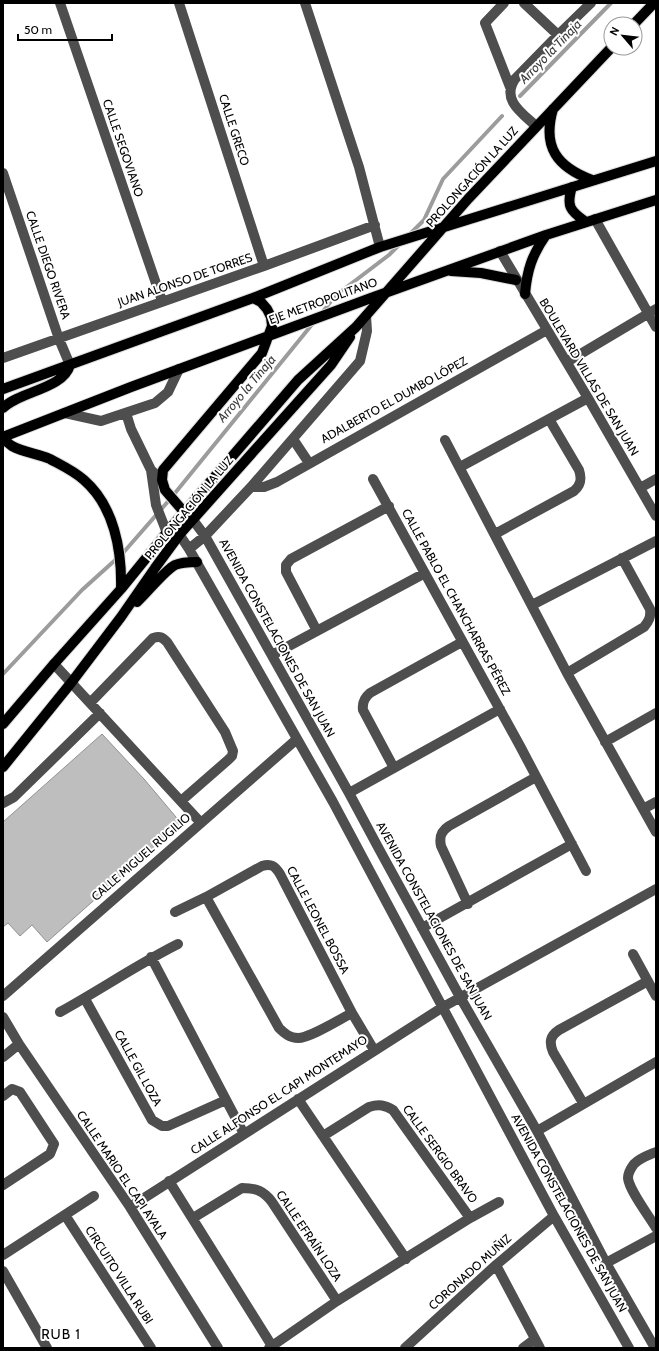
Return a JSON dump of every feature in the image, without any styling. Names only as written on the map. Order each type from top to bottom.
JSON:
[{"type":"main road","points":[[642,16],[654,3]]},
{"type":"main road","name":"PROLONGACIÓN LA LUZ","points":[[3,724],[121,589],[181,509],[298,380],[356,327],[468,198],[604,56]]},
{"type":"main road","points":[[553,110],[549,122],[549,135],[552,148],[559,159],[568,168],[579,175],[592,180]]},
{"type":"main road","points":[[3,389],[253,298],[380,248],[445,226],[656,161]]},
{"type":"main road","points":[[572,187],[569,198],[570,206],[574,213],[591,221]]},
{"type":"main road","name":"EJE METROPOLITANO","points":[[3,438],[179,369],[386,292],[546,235],[656,200]]},
{"type":"main road","points":[[525,294],[526,278],[530,263],[537,248],[546,235]]},
{"type":"main road","points":[[445,271],[481,273],[516,280]]},
{"type":"main road","points":[[181,509],[165,490],[162,480],[163,470],[262,353],[270,335],[272,326],[271,317],[267,308],[261,302],[253,298]]},
{"type":"main road","name":"PROLONGACIÓN LA LUZ","points":[[3,767],[121,618],[154,568],[180,534],[331,365],[356,327]]},
{"type":"main road","points":[[3,408],[11,401],[49,385],[64,376],[70,365]]},
{"type":"main road","points":[[3,438],[13,446],[66,467],[84,479],[98,495],[108,512],[120,553],[122,568],[121,589]]},
{"type":"main road","points":[[121,618],[174,566],[181,563],[197,562]]},
{"type":"street","name":"CALLE SEGOVIANO","points":[[60,3],[162,301]]},
{"type":"street","name":"CALLE GRECO","points":[[179,3],[264,266]]},
{"type":"street","points":[[305,3],[359,167],[380,248]]},
{"type":"street","points":[[504,3],[485,23],[510,86],[511,99],[516,107],[536,126]]},
{"type":"street","points":[[524,3],[558,35]]},
{"type":"street","points":[[510,86],[558,35],[592,3]]},
{"type":"street","name":"CALLE DIEGO RIVERA","points":[[3,173],[59,339],[70,365]]},
{"type":"street","points":[[591,221],[652,311],[656,327]]},
{"type":"street","name":"JUAN ALONSO DE TORRES","points":[[3,358],[264,266],[375,225]]},
{"type":"street","name":"BOULEVARD VILLAS DE SAN JUAN","points":[[500,251],[516,280],[567,362],[656,516]]},
{"type":"street","points":[[567,362],[652,311]]},
{"type":"street","points":[[189,549],[205,536],[252,487],[360,361],[367,332],[366,316]]},
{"type":"street","name":"ADALBERTO EL DUMBO LÓPEZ","points":[[252,487],[264,487],[270,484],[547,330]]},
{"type":"street","points":[[65,413],[101,421],[155,403],[168,392],[179,369]]},
{"type":"street","points":[[460,467],[588,398]]},
{"type":"street","points":[[126,413],[131,429],[151,470],[162,480]]},
{"type":"street","points":[[495,534],[574,492],[581,482],[579,470],[549,419]]},
{"type":"street","points":[[293,439],[309,463]]},
{"type":"street","points":[[445,440],[568,673],[656,832]]},
{"type":"street","name":"AVENIDA CONSTELACIONES DE SAN JUAN","points":[[151,470],[156,504],[168,528],[180,534],[197,562],[333,802],[554,1216],[629,1348]]},
{"type":"street","name":"CALLE PABLO EL CHANCHARRAS PÉREZ","points":[[373,479],[500,709],[586,871]]},
{"type":"street","points":[[640,488],[656,479]]},
{"type":"street","points":[[317,631],[286,572],[286,565],[290,559],[389,506]]},
{"type":"street","name":"AVENIDA CONSTELACIONES DE SAN JUAN","points":[[181,509],[193,520],[205,536],[349,793],[422,928],[537,1131],[606,1263],[655,1348]]},
{"type":"street","points":[[532,605],[656,541]]},
{"type":"street","points":[[568,673],[644,627],[649,621],[651,615],[650,609],[622,558]]},
{"type":"street","points":[[272,655],[425,573]]},
{"type":"street","points":[[90,703],[154,638],[163,638],[167,642],[225,732],[233,751],[232,756],[228,760],[181,801]]},
{"type":"street","points":[[394,768],[363,710],[363,702],[370,693],[462,642]]},
{"type":"street","points":[[54,664],[201,822]]},
{"type":"street","name":"CALLE PABLO EL CHANCHARRAS PÉREZ","points":[[349,793],[500,709]]},
{"type":"street","points":[[606,742],[656,713]]},
{"type":"street","points":[[3,803],[14,797],[100,714]]},
{"type":"street","name":"CALLE MIGUEL RUGILIO","points":[[3,996],[297,739]]},
{"type":"street","points":[[468,904],[441,846],[441,834],[444,829],[449,826],[536,777]]},
{"type":"street","points":[[643,810],[656,802]]},
{"type":"street","points":[[422,928],[468,904],[572,844]]},
{"type":"street","name":"CALLE LEONEL BOSSA","points":[[175,912],[206,897],[262,866],[270,864],[274,866],[280,874],[352,1013],[374,1050]]},
{"type":"street","name":"CALLE ALFONSO EL CAPI MONTEMAYO","points":[[130,1207],[460,996],[656,889]]},
{"type":"street","points":[[206,897],[279,1028],[287,1035],[293,1037],[305,1037],[352,1013]]},
{"type":"street","points":[[60,1012],[85,999],[151,957],[178,944]]},
{"type":"street","points":[[633,954],[656,996]]},
{"type":"street","points":[[151,957],[244,1134]]},
{"type":"street","points":[[583,1104],[553,1052],[550,1044],[553,1034],[648,981]]},
{"type":"street","name":"CALLE GIL LOZA","points":[[85,999],[152,1120],[162,1126],[168,1126],[226,1100]]},
{"type":"street","name":"CALLE MARIO EL CAPI AYALA","points":[[3,1016],[19,1044],[130,1207],[218,1348]]},
{"type":"street","points":[[3,1057],[19,1044]]},
{"type":"street","points":[[537,1131],[656,1062]]},
{"type":"street","points":[[3,1096],[12,1089],[20,1092],[54,1144],[50,1154],[3,1185]]},
{"type":"street","points":[[298,1099],[406,1259]]},
{"type":"street","name":"CALLE SERGIO BRAVO","points":[[323,1136],[369,1107],[377,1105],[386,1106],[393,1110],[398,1116],[470,1218]]},
{"type":"street","points":[[656,1152],[634,1164],[628,1177],[632,1189],[656,1228]]},
{"type":"street","points":[[169,1181],[193,1218],[270,1347]]},
{"type":"street","name":"CALLE EFRAÍN LOZA","points":[[193,1218],[242,1188],[260,1190],[272,1202],[337,1301]]},
{"type":"street","points":[[3,1255],[94,1196]]},
{"type":"street","name":"CALLE SERGIO BRAVO","points":[[270,1347],[337,1301],[470,1218],[499,1202]]},
{"type":"street","name":"CIRCUITO VILLA RUBI","points":[[64,1215],[151,1348]]},
{"type":"street","name":"CORONADO MUÑIZ","points":[[404,1348],[496,1265],[554,1216]]},
{"type":"street","points":[[606,1263],[656,1236]]},
{"type":"street","points":[[496,1265],[540,1348]]},
{"type":"street","points":[[3,1271],[47,1348]]},
{"type":"street","points":[[523,1348],[534,1338]]},
{"type":"building","points":[[102,734],[144,779],[181,823],[47,942],[32,925],[20,936],[8,923],[3,927],[3,822]]},
{"type":"waterway","name":"Arroyo la Tinaja","points":[[520,96],[611,3]]},
{"type":"waterway","name":"Arroyo la Tinaja","points":[[410,234],[424,220],[443,179],[502,116]]},
{"type":"waterway","name":"Arroyo la Tinaja","points":[[321,314],[335,296],[389,255],[401,243]]},
{"type":"waterway","name":"Arroyo la Tinaja","points":[[3,674],[82,590],[123,553],[171,498],[314,322]]},
{"type":"district","name":"RUB 1","points":[[61,1334]]}]
